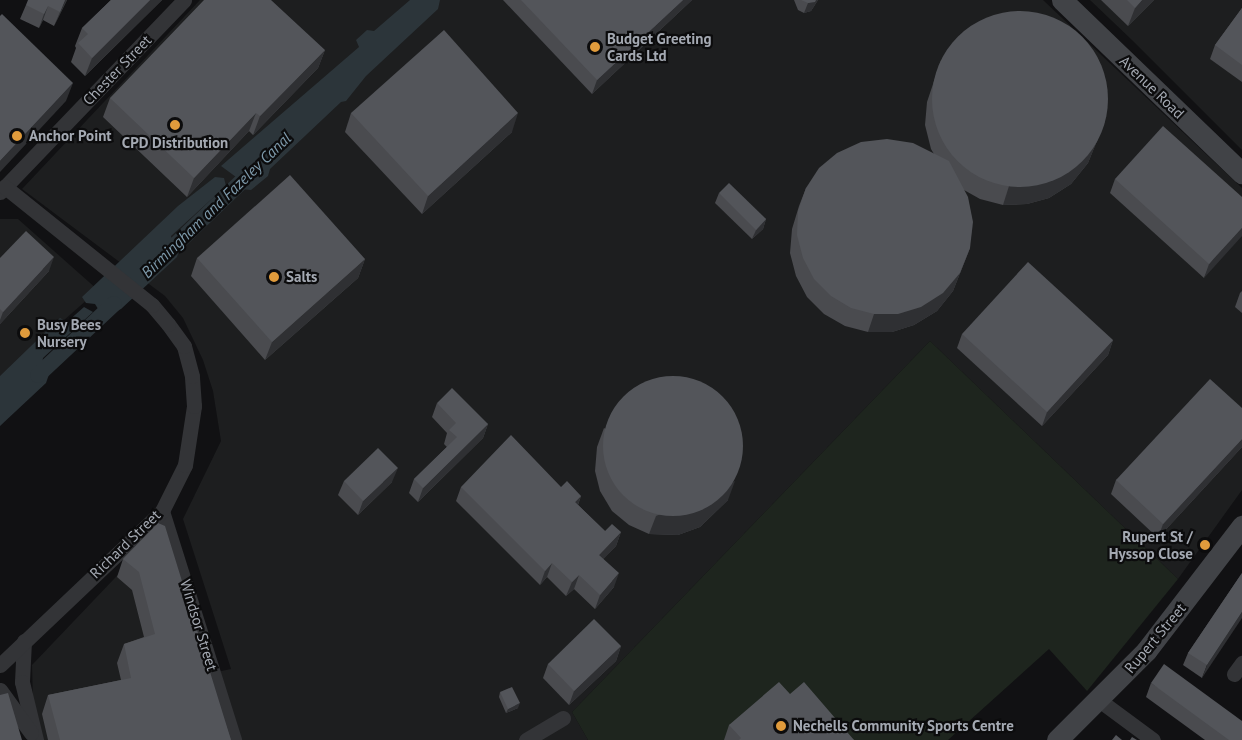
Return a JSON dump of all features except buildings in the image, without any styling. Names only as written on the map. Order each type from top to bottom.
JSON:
[{"type":"street","name":"Chester Street","points":[[3,189],[184,0]]},
{"type":"street","name":"Avenue Road","points":[[1062,0],[1242,173]]},
{"type":"street","name":"Richard Street","points":[[0,665],[162,511],[185,465],[193,396],[184,346],[152,306],[103,265],[3,189]]},
{"type":"street","name":"Windsor Street","points":[[162,511],[234,740]]},
{"type":"street","name":"Rupert Street","points":[[1057,740],[1100,700],[1146,651],[1242,526]]},
{"type":"street","points":[[24,642],[21,672],[35,739]]},
{"type":"street","points":[[0,674],[21,672]]},
{"type":"street","points":[[0,690],[35,739]]},
{"type":"street","points":[[1100,700],[1153,740]]},
{"type":"street","points":[[526,740],[563,718]]},
{"type":"shaded area","points":[[200,0],[1043,0],[1242,188],[1242,490],[1178,579],[930,341],[572,712],[588,740],[42,740],[33,702],[32,665],[153,538],[198,676],[231,669],[183,519],[221,441],[213,391],[203,360],[183,318],[165,296],[22,189]]},
{"type":"shaded area","points":[[410,0],[440,0],[438,9],[366,76],[346,101],[341,102],[270,169],[268,176],[251,190],[241,189],[228,195],[236,177],[221,166],[359,47],[356,40],[367,30],[374,31]]},
{"type":"shaded area","points":[[1090,0],[1242,0],[1242,150],[1133,41]]},
{"type":"shaded area","points":[[215,177],[224,178],[226,186],[171,236],[172,240],[184,236],[177,257],[121,309],[97,320],[100,312],[95,304],[86,303],[82,297],[178,206]]},
{"type":"shaded area","name":"Busy Bees Nursery","points":[[0,219],[18,219],[98,290],[0,377]]},
{"type":"shaded area","points":[[84,307],[93,312],[43,358],[42,365],[54,360],[46,383],[0,426],[0,376],[60,318],[67,322]]},
{"type":"shaded area","points":[[930,341],[1178,579],[1087,691],[1049,649],[948,740],[588,740],[572,712]]},
{"type":"waterway","name":"Birmingham and Fazeley Canal","points":[[169,251],[243,180]]},
{"type":"waterway","name":"Birmingham and Fazeley Canal","points":[[38,375],[114,304]]},
{"type":"place","name":"Budget Greeting Cards Ltd","points":[[595,47]]},
{"type":"place","name":"CPD Distribution","points":[[175,125]]},
{"type":"place","name":"Anchor Point","points":[[17,136]]},
{"type":"place","name":"Salts","points":[[274,277]]},
{"type":"place","name":"Busy Bees Nursery","points":[[25,333]]},
{"type":"place","name":"Rupert St / Hyssop Close","points":[[1205,545]]},
{"type":"place","name":"Nechells Community Sports Centre","points":[[781,726]]}]
